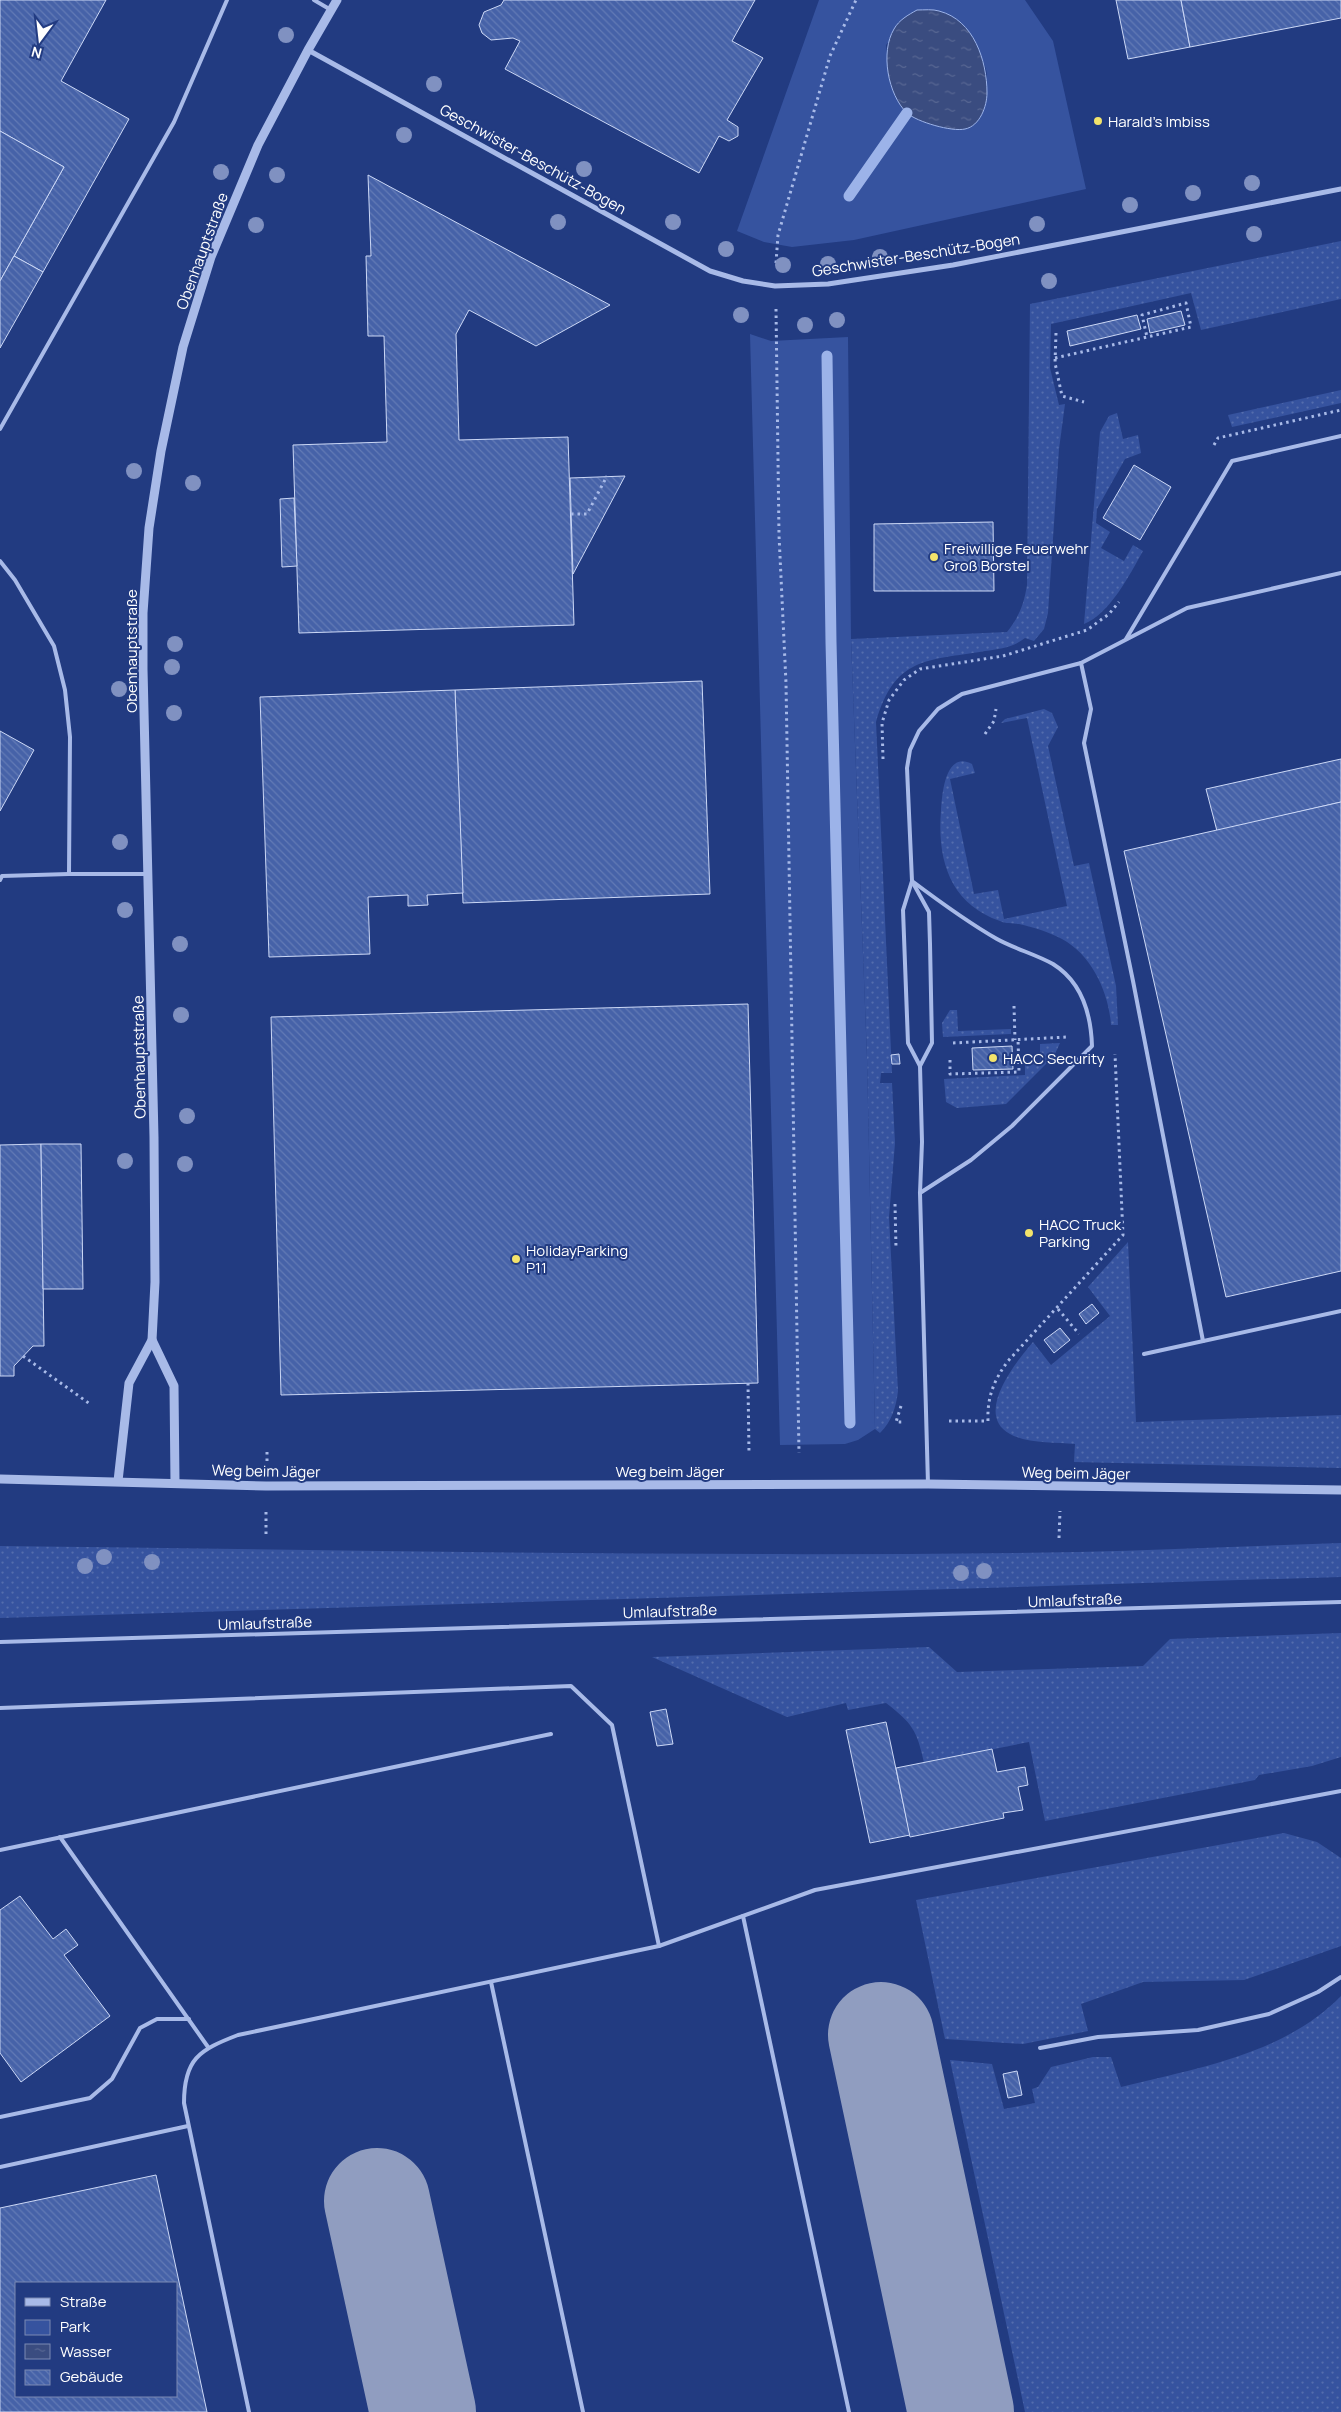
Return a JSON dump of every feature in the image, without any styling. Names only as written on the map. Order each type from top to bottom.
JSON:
[{"type":"street","name":"Obenhauptstraße","points":[[118,1482],[129,1382],[152,1340],[155,1282],[154,1138],[143,613],[149,528],[161,451],[183,347],[211,257],[258,144],[337,0]]},
{"type":"street","name":"Geschwister-Beschütz-Bogen","points":[[308,50],[710,271],[775,286],[828,284],[954,265],[1341,189]]},
{"type":"street","name":"Obenhauptstraße","points":[[152,1340],[174,1386],[175,1483]]},
{"type":"street","name":"Weg beim Jäger","points":[[0,1479],[266,1486],[928,1484],[1341,1490]]},
{"type":"lane","points":[[0,429],[174,122],[227,0]]},
{"type":"lane","points":[[314,0],[331,10]]},
{"type":"lane","points":[[1126,639],[1232,461],[1341,436]]},
{"type":"lane","points":[[0,561],[15,580],[54,646],[65,690],[70,736],[69,874]]},
{"type":"lane","points":[[928,1484],[920,1193],[922,1142],[920,1066],[908,1043],[903,910],[912,881],[907,768],[910,750],[919,731],[938,709],[962,694],[1081,663],[1187,608],[1341,573]]},
{"type":"lane","points":[[1081,663],[1091,709],[1084,743],[1133,980],[1203,1341]]},
{"type":"lane","points":[[0,880],[2,876],[148,874]]},
{"type":"lane","points":[[912,881],[966,921],[1006,944],[1054,965],[1071,980],[1083,998],[1089,1016],[1092,1036],[1092,1046],[1012,1126],[971,1160],[920,1193]]},
{"type":"lane","points":[[912,881],[928,912],[929,920],[932,1043],[920,1066]]},
{"type":"lane","points":[[1144,1354],[1341,1311]]},
{"type":"lane","name":"Umlaufstraße","points":[[0,1642],[1341,1602]]},
{"type":"lane","points":[[0,1708],[571,1686],[612,1725],[660,1946]]},
{"type":"lane","points":[[0,1850],[551,1734]]},
{"type":"lane","points":[[250,2412],[184,2104],[184,2087],[188,2070],[196,2058],[208,2047],[238,2035],[660,1946],[815,1890],[1341,1791]]},
{"type":"lane","points":[[60,1837],[208,2047]]},
{"type":"lane","points":[[743,1916],[850,2412]]},
{"type":"lane","points":[[1040,2048],[1098,2037],[1198,2030],[1269,2014],[1318,1992],[1341,1977]]},
{"type":"lane","points":[[491,1982],[583,2412]]},
{"type":"lane","points":[[0,2117],[90,2098],[112,2079],[140,2028],[157,2019],[188,2019]]},
{"type":"lane","points":[[0,2167],[188,2126]]},
{"type":"path","points":[[799,1453],[786,693],[779,535],[775,286],[778,235],[830,56],[856,0]]},
{"type":"path","points":[[1055,358],[1147,337],[1191,326],[1186,303],[1142,314],[1147,337]]},
{"type":"path","points":[[1056,332],[1055,358],[1062,396],[1084,402]]},
{"type":"path","points":[[571,514],[587,514],[607,476]]},
{"type":"path","points":[[949,1051],[950,1074],[1019,1072],[1014,1006]]},
{"type":"path","points":[[949,1043],[1114,1035],[1123,1235],[1058,1309],[1008,1361],[996,1378],[988,1407],[988,1421]]},
{"type":"path","points":[[1058,1309],[1079,1334]]},
{"type":"path","points":[[24,1356],[90,1404]]},
{"type":"path","points":[[748,1383],[749,1453]]},
{"type":"green space","points":[[819,0],[1025,0],[1053,41],[1086,189],[854,240],[792,247],[764,242],[737,231]],"holes":[[[917,10],[947,15],[962,24],[973,39],[986,70],[987,76],[984,87],[965,129],[940,126],[919,120],[891,87],[886,45]]]},
{"type":"green space","points":[[1341,241],[1341,299],[1201,330],[1191,293],[1051,324],[1050,368],[1059,405],[1065,404],[1059,449],[1048,613],[1044,629],[1034,641],[1025,638],[1016,644],[1006,647],[930,660],[916,666],[904,673],[893,684],[884,700],[876,722],[892,1073],[881,1073],[880,1083],[892,1083],[895,1143],[889,1217],[898,1391],[893,1414],[888,1424],[880,1433],[875,1429],[867,1058],[851,639],[1007,632],[1018,616],[1027,585],[1030,304]]},
{"type":"green space","points":[[750,334],[771,341],[848,337],[851,639],[867,1058],[875,1429],[858,1440],[845,1444],[780,1445]]},
{"type":"green space","points":[[1341,390],[1341,403],[1232,427],[1228,415]]},
{"type":"green space","points":[[1117,413],[1123,439],[1138,435],[1141,453],[1125,459],[1097,509],[1096,523],[1110,532],[1101,548],[1124,561],[1133,545],[1143,551],[1111,603],[1093,619],[1084,624],[1100,432],[1109,416]]},
{"type":"green space","points":[[1044,709],[1052,713],[1058,727],[1048,746],[1074,866],[1089,863],[1116,986],[1118,1025],[1111,1025],[1110,1013],[1103,988],[1090,965],[1073,946],[1041,930],[1002,922],[969,904],[958,892],[950,878],[945,863],[940,829],[944,785],[951,768],[956,763],[963,761],[972,764],[975,773],[950,779],[974,894],[998,890],[1004,919],[1067,906],[1027,718],[1001,723],[1005,719]]},
{"type":"green space","points":[[950,1010],[957,1010],[958,1031],[1011,1029],[1011,1034],[943,1037],[942,1023]]},
{"type":"green space","points":[[1060,1043],[1054,1056],[1006,1104],[957,1108],[946,1102],[944,1079],[1025,1075],[1025,1063],[1040,1062],[1040,1044]]},
{"type":"green space","points":[[1128,1242],[1136,1422],[1341,1415],[1341,1468],[1074,1462],[1075,1444],[1025,1440],[1010,1434],[1000,1425],[996,1414],[997,1401],[1002,1388],[1017,1362],[1033,1342],[1051,1365],[1110,1316],[1088,1287]]},
{"type":"green space","points":[[1341,1543],[1341,1577],[0,1618],[0,1546],[539,1553],[943,1554],[1078,1552]]},
{"type":"green space","points":[[1341,1633],[1341,1757],[1312,1766],[1259,1775],[1255,1780],[1045,1821],[1029,1742],[924,1763],[919,1743],[912,1728],[902,1716],[886,1703],[848,1710],[846,1703],[787,1717],[652,1657],[929,1647],[957,1672],[1143,1666],[1170,1639]]},
{"type":"green space","points":[[1284,1833],[1317,1842],[1341,1858],[1341,1946],[1244,1980],[1143,1982],[1081,2004],[1088,2031],[1023,2044],[945,2039],[916,1900]]},
{"type":"green space","points":[[1341,1996],[1341,2412],[1025,2412],[950,2060],[992,2064],[1004,2109],[1035,2103],[1032,2089],[1038,2087],[1051,2067],[1093,2057],[1111,2057],[1121,2087],[1179,2073],[1266,2046],[1318,2016]]},
{"type":"water","points":[[917,10],[937,10],[951,16],[970,32],[976,43],[984,68],[987,98],[982,115],[970,127],[959,130],[918,120],[907,113],[895,96],[888,73],[887,49],[890,38],[898,23]]},
{"type":"building","points":[[0,0],[106,0],[61,81],[129,119],[43,272],[14,256],[64,167],[0,131]]},
{"type":"building","points":[[504,0],[755,0],[732,41],[763,58],[727,120],[738,127],[738,136],[729,141],[719,136],[699,173],[505,69],[520,41],[513,38],[491,40],[482,33],[479,25],[484,12],[501,5]]},
{"type":"building","points":[[1116,0],[1181,0],[1190,47],[1128,59]]},
{"type":"building","points":[[1181,0],[1341,0],[1341,18],[1190,47]]},
{"type":"building","points":[[0,131],[64,167],[0,281]]},
{"type":"building","points":[[368,175],[610,305],[536,346],[469,310],[456,334],[459,440],[568,437],[574,625],[299,633],[293,445],[387,442],[384,336],[368,336],[366,256],[371,256]]},
{"type":"building","points":[[14,256],[43,272],[0,348],[0,281]]},
{"type":"building","points":[[1181,311],[1185,325],[1150,333],[1147,319]]},
{"type":"building","points":[[1137,315],[1141,329],[1070,346],[1067,331]]},
{"type":"building","points":[[1134,465],[1171,487],[1140,540],[1103,518]]},
{"type":"building","points":[[625,476],[573,574],[570,478]]},
{"type":"building","points":[[294,498],[297,566],[282,567],[280,499]]},
{"type":"building","name":"Freiwillige Feuerwehr Groß Borstel","points":[[993,522],[994,591],[874,591],[874,524]]},
{"type":"building","points":[[702,681],[710,894],[463,903],[455,690]]},
{"type":"building","points":[[455,690],[463,893],[427,895],[428,905],[408,906],[408,895],[368,897],[370,954],[269,957],[260,697]]},
{"type":"building","points":[[0,731],[34,750],[0,811]]},
{"type":"building","points":[[1341,759],[1341,802],[1217,831],[1206,789]]},
{"type":"building","points":[[1341,802],[1341,1271],[1226,1297],[1124,851]]},
{"type":"building","name":"HolidayParking P11","points":[[748,1004],[758,1383],[281,1395],[271,1017]]},
{"type":"building","name":"HACC Security","points":[[1012,1046],[1013,1069],[973,1070],[972,1048]]},
{"type":"building","points":[[899,1054],[900,1064],[892,1064],[891,1055]]},
{"type":"building","points":[[41,1144],[44,1346],[33,1346],[14,1366],[14,1376],[0,1376],[0,1145]]},
{"type":"building","points":[[41,1144],[81,1144],[83,1289],[43,1289]]},
{"type":"building","points":[[1092,1304],[1099,1313],[1086,1324],[1079,1314]]},
{"type":"building","points":[[1060,1328],[1070,1340],[1054,1353],[1044,1340]]},
{"type":"building","points":[[666,1709],[673,1744],[657,1746],[650,1712]]},
{"type":"building","points":[[886,1722],[910,1835],[870,1843],[846,1730]]},
{"type":"building","points":[[992,1749],[997,1772],[1025,1767],[1028,1785],[1018,1787],[1023,1810],[1003,1813],[1004,1818],[910,1837],[896,1768]]},
{"type":"building","points":[[20,1896],[53,1939],[66,1929],[78,1945],[64,1955],[110,2016],[21,2082],[0,2053],[0,1910]]},
{"type":"building","points":[[1017,2071],[1022,2095],[1008,2098],[1003,2074]]},
{"type":"building","points":[[156,2175],[207,2412],[0,2412],[0,2208]]},
{"type":"waterway","points":[[849,196],[907,113]]},
{"type":"waterway","points":[[827,356],[831,642],[850,1423]]},
{"type":"taxiway","points":[[881,2035],[961,2412]]},
{"type":"taxiway","points":[[377,2201],[423,2412]]},
{"type":"place","name":"Harald's Imbiss","points":[[1098,121]]},
{"type":"place","name":"Freiwillige Feuerwehr Groß Borstel","points":[[934,557]]},
{"type":"place","name":"HACC Security","points":[[993,1058]]},
{"type":"place","name":"HACC Truck Parking","points":[[1029,1233]]},
{"type":"place","name":"HolidayParking P11","points":[[516,1259]]}]
